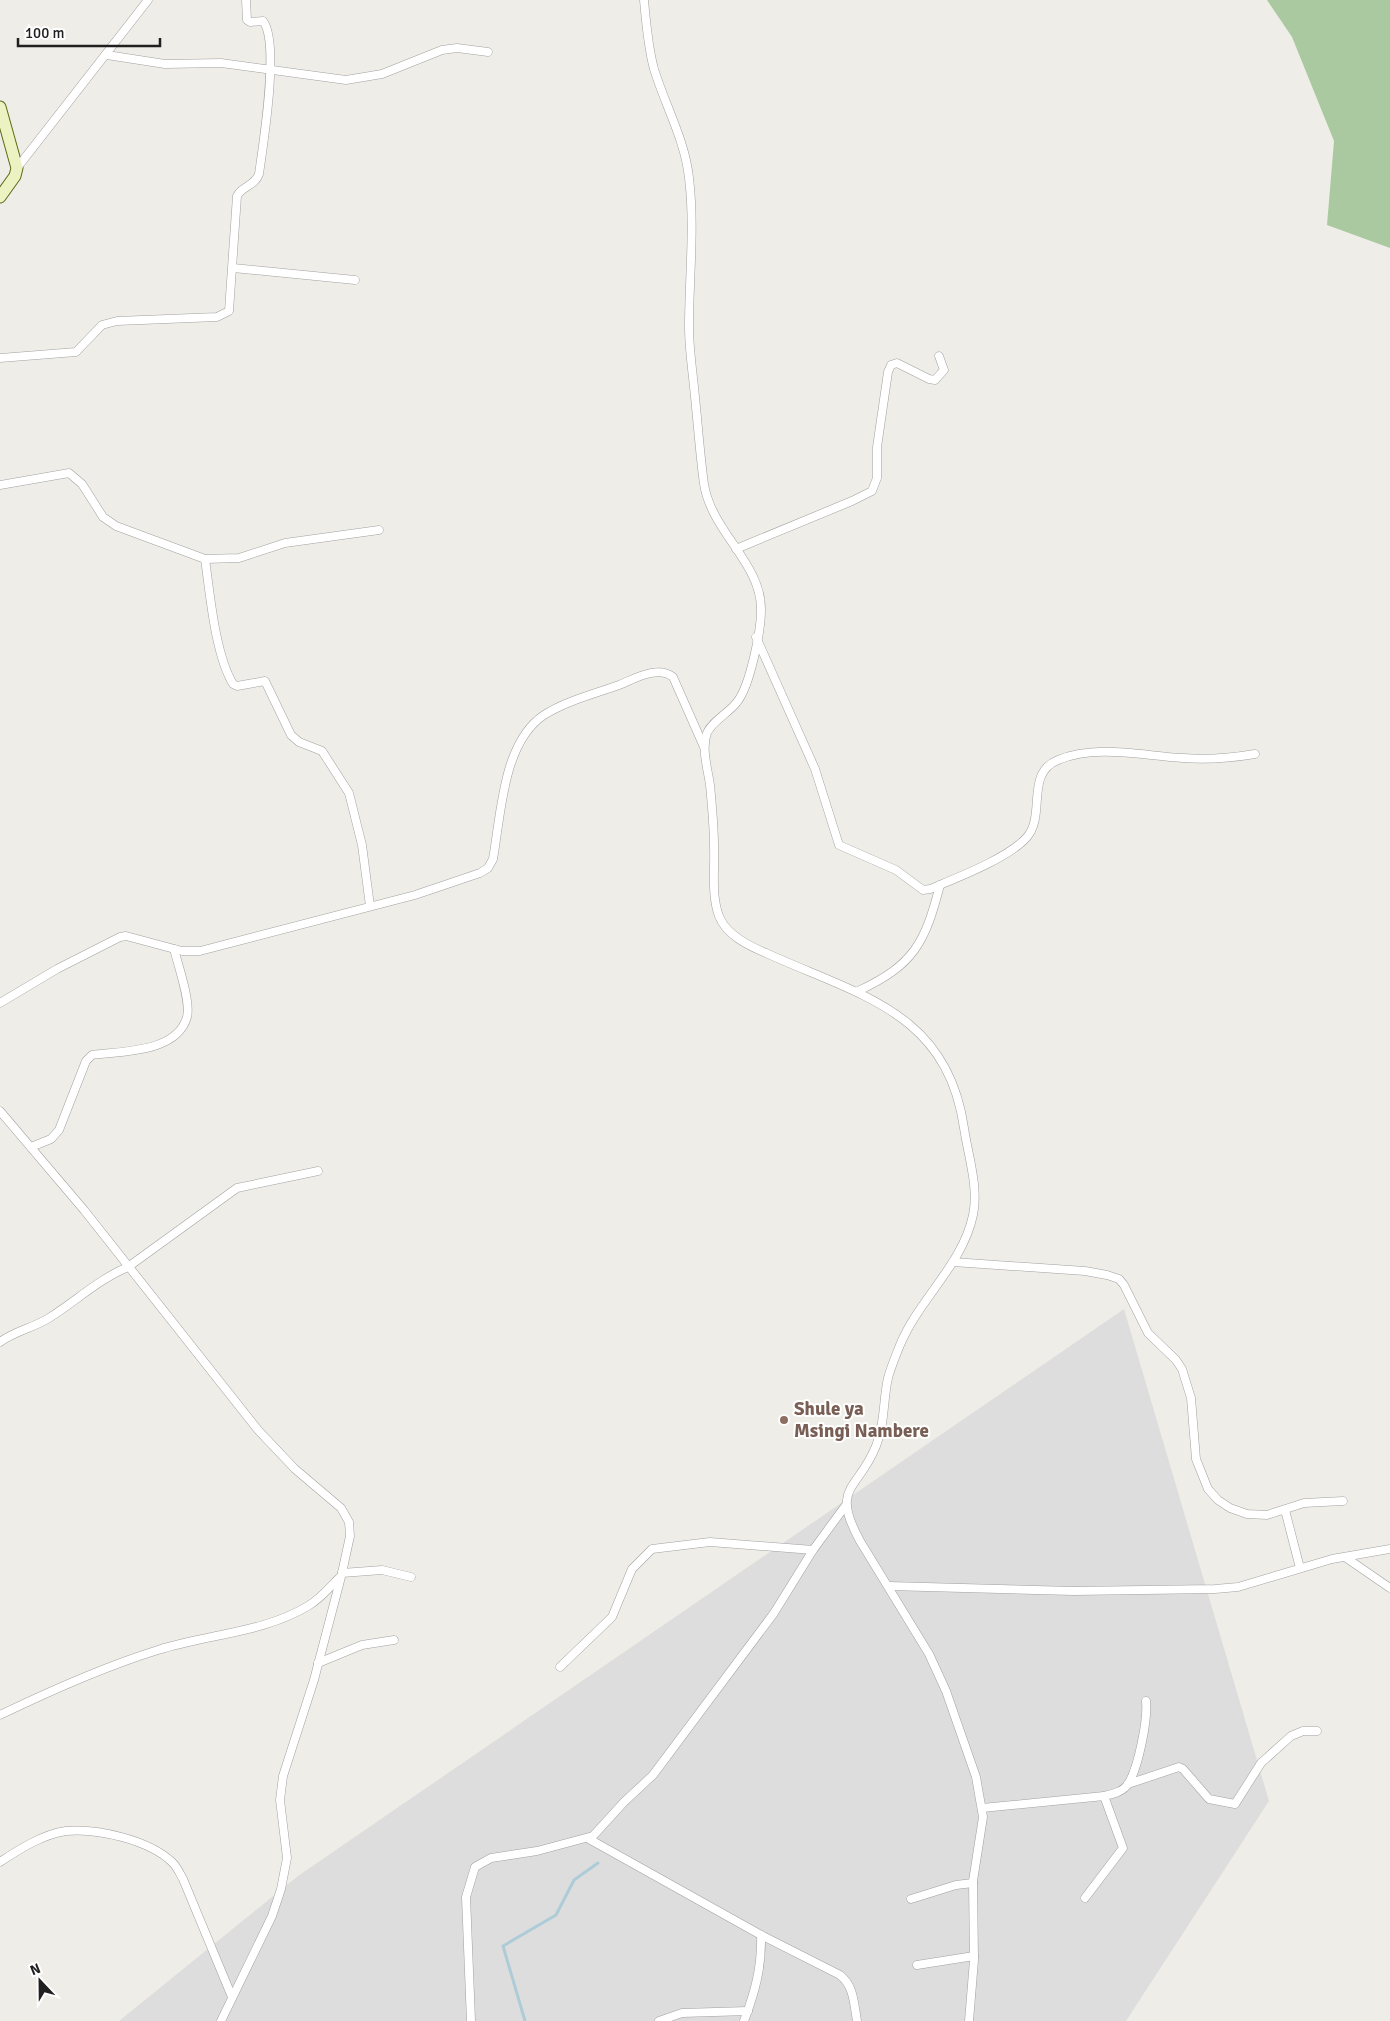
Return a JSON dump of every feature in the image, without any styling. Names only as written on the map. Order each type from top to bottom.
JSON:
[{"type":"street","points":[[0,197],[15,176],[17,168],[148,0]]},
{"type":"street","points":[[0,358],[76,352],[102,326],[117,321],[222,316],[230,307],[237,196],[240,191],[256,181],[259,174],[270,71],[267,27],[263,21],[250,22],[247,20],[246,0]]},
{"type":"street","points":[[644,0],[654,68],[680,142],[688,172],[692,207],[689,331],[704,484],[711,510],[755,579],[761,598],[760,621],[751,670],[743,694],[732,709],[709,729],[706,735],[705,750],[714,821],[715,899],[720,919],[746,944],[858,991],[893,1011],[912,1027],[941,1059],[948,1072],[962,1115],[974,1200],[973,1216],[953,1262],[919,1309],[902,1341],[888,1377],[885,1412],[877,1444],[866,1466],[848,1491],[846,1505],[851,1525],[929,1654],[946,1691],[976,1777],[982,1808],[982,1828],[973,1884],[974,1956],[969,2021]]},
{"type":"street","points":[[107,55],[166,64],[221,63],[346,80],[366,78],[442,50],[458,48],[488,52]]},
{"type":"street","points":[[0,108],[17,168]]},
{"type":"street","points":[[233,268],[355,280]]},
{"type":"street","points":[[736,549],[872,491],[876,485],[877,447],[888,372],[891,365],[897,363],[929,379],[935,380],[944,370],[939,356]]},
{"type":"street","points":[[0,485],[69,473],[82,484],[103,516],[116,526],[205,559],[238,558],[285,543],[331,535],[379,530]]},
{"type":"street","points":[[205,559],[213,614],[230,680],[237,686],[265,681],[291,735],[299,742],[322,751],[349,793],[362,846],[370,906]]},
{"type":"street","points":[[756,637],[815,769],[839,845],[896,870],[923,890],[940,885],[996,859],[1028,836],[1033,823],[1041,776],[1047,766],[1057,760],[1075,755],[1112,752],[1201,759],[1222,759],[1255,754]]},
{"type":"street","points":[[0,1003],[57,969],[120,937],[126,936],[174,949],[200,951],[461,881],[488,868],[493,859],[505,785],[522,736],[538,719],[557,708],[646,674],[668,673],[673,676],[705,750]]},
{"type":"street","points":[[858,991],[886,978],[911,956],[924,938],[932,918],[940,885]]},
{"type":"street","points":[[31,1147],[51,1139],[59,1130],[86,1061],[92,1055],[158,1045],[174,1035],[182,1027],[187,1016],[174,949]]},
{"type":"street","points":[[0,1111],[84,1210],[258,1430],[295,1469],[341,1508],[346,1515],[350,1536],[318,1663],[284,1776],[280,1800],[287,1858],[281,1889],[272,1916],[221,2021]]},
{"type":"street","points":[[0,1342],[48,1318],[108,1276],[128,1267],[237,1188],[318,1170]]},
{"type":"street","points":[[953,1262],[1084,1271],[1119,1279],[1124,1285],[1148,1333],[1176,1360],[1182,1369],[1191,1398],[1196,1459],[1208,1489],[1218,1500],[1230,1508],[1247,1514],[1267,1514],[1311,1502],[1343,1501]]},
{"type":"street","points":[[471,2021],[466,1897],[476,1867],[491,1858],[525,1854],[589,1839],[653,1775],[774,1613],[813,1550],[846,1505]]},
{"type":"street","points":[[1285,1510],[1300,1568]]},
{"type":"street","points":[[560,1667],[612,1617],[632,1569],[652,1548],[710,1542],[813,1550]]},
{"type":"street","points":[[889,1586],[1072,1592],[1238,1588],[1300,1568],[1390,1549]]},
{"type":"street","points":[[1345,1557],[1390,1588]]},
{"type":"street","points":[[0,1715],[99,1669],[182,1643],[234,1633],[285,1616],[312,1603],[340,1576],[382,1570],[411,1577]]},
{"type":"street","points":[[318,1663],[362,1645],[394,1640]]},
{"type":"street","points":[[1128,1784],[1145,1732],[1148,1716],[1146,1702]]},
{"type":"street","points":[[982,1808],[1104,1796],[1120,1791],[1128,1784],[1179,1767],[1183,1769],[1208,1799],[1235,1804],[1241,1798],[1261,1763],[1291,1736],[1302,1731],[1317,1731]]},
{"type":"street","points":[[1085,1898],[1123,1848],[1104,1796]]},
{"type":"street","points":[[0,1862],[36,1842],[64,1832],[99,1831],[162,1854],[174,1864],[183,1879],[232,1997]]},
{"type":"street","points":[[589,1839],[762,1935],[840,1974],[848,1981],[857,2021]]},
{"type":"street","points":[[911,1899],[956,1885],[973,1884]]},
{"type":"street","points":[[744,2021],[760,1971],[762,1935]]},
{"type":"street","points":[[918,1964],[974,1956]]},
{"type":"street","points":[[659,2021],[682,2013],[748,2011]]},
{"type":"shaded area","points":[[1124,1309],[1269,1801],[1126,2021],[119,2021],[298,1876]]},
{"type":"green space","points":[[1267,0],[1390,0],[1390,248],[1327,225],[1334,141],[1292,37]]},
{"type":"waterway","points":[[525,2021],[503,1946],[556,1915],[574,1880],[598,1863]]},
{"type":"place","name":"Shule ya Msingi Nambere","points":[[784,1420]]}]
